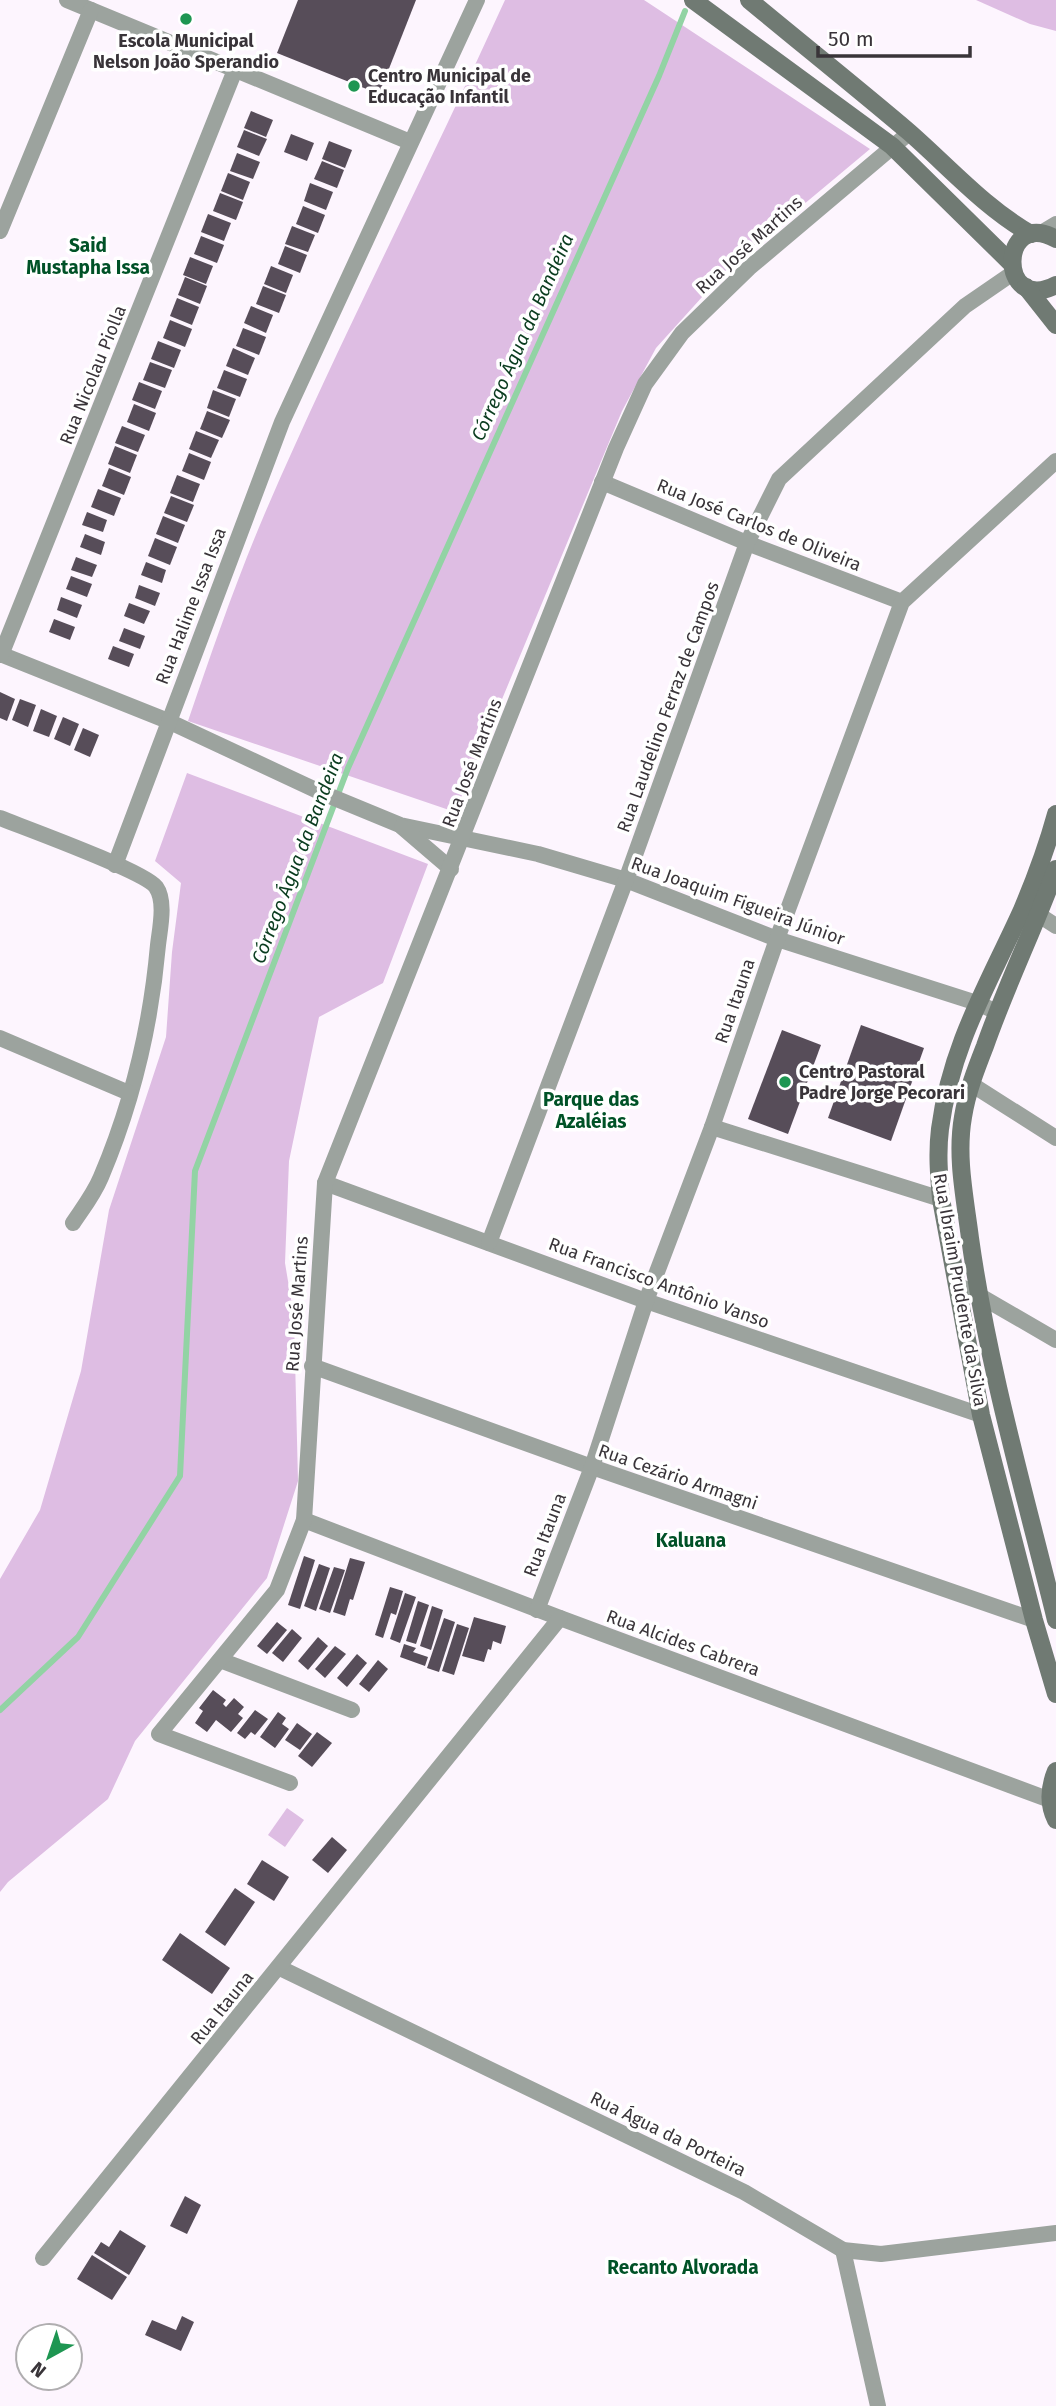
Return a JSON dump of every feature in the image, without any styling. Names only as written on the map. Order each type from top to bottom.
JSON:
[{"type":"street","points":[[66,0],[410,142]]},
{"type":"street","name":"Rua Halime Issa Issa","points":[[115,865],[282,422],[477,0]]},
{"type":"street","points":[[693,0],[892,146],[1012,268],[1056,325]]},
{"type":"street","points":[[749,0],[909,133],[1011,223],[1046,233]]},
{"type":"street","points":[[0,232],[91,10]]},
{"type":"street","name":"Rua Nicolau Piolla","points":[[1,654],[235,70]]},
{"type":"street","name":"Rua José Martins","points":[[290,1783],[159,1734],[277,1590],[304,1520],[325,1183],[602,482],[645,384],[682,333],[749,268],[909,133]]},
{"type":"street","points":[[1012,268],[1012,253],[1016,245],[1046,233]]},
{"type":"street","name":"Rua Laudelino Ferraz de Campos","points":[[489,1243],[626,880],[747,543],[779,479],[965,306],[1012,268]]},
{"type":"street","points":[[1026,287],[1045,290],[1056,285]]},
{"type":"street","name":"Rua Itauna","points":[[537,1610],[592,1467],[646,1301],[712,1127],[777,939],[902,602],[1056,461]]},
{"type":"street","name":"Rua José Carlos de Oliveira","points":[[602,482],[747,543],[902,602]]},
{"type":"street","points":[[1,654],[168,721],[320,792],[400,825],[450,869]]},
{"type":"street","name":"Rua Ibraim Prudente da Silva","points":[[1056,814],[1022,909],[977,1003],[959,1049],[944,1109],[939,1144],[941,1199],[981,1415],[1056,1694]]},
{"type":"street","points":[[0,818],[144,878],[155,886],[160,896],[161,911],[143,1049],[100,1181],[73,1223]]},
{"type":"street","name":"Rua Joaquim Figueira Júnior","points":[[400,825],[538,854],[626,880],[777,939],[977,1003],[997,1012]]},
{"type":"street","name":"Rua Ibraim Prudente da Silva","points":[[1056,869],[997,1012],[971,1084],[963,1117],[960,1162],[980,1296],[1007,1424],[1056,1620]]},
{"type":"street","points":[[1039,915],[1056,926]]},
{"type":"street","points":[[0,1038],[130,1093]]},
{"type":"street","points":[[971,1084],[1056,1138]]},
{"type":"street","points":[[712,1127],[941,1199]]},
{"type":"street","name":"Rua Francisco Antônio Vanso","points":[[325,1183],[646,1301],[981,1415]]},
{"type":"street","points":[[957,1285],[1056,1339]]},
{"type":"street","name":"Rua Cezário Armagni","points":[[312,1366],[592,1467],[1034,1620]]},
{"type":"street","name":"Rua Alcides Cabrera","points":[[304,1520],[537,1610],[1050,1800]]},
{"type":"street","name":"Rua Itauna","points":[[43,2258],[280,1968],[560,1618]]},
{"type":"street","points":[[220,1660],[352,1710]]},
{"type":"street","points":[[1056,1771],[1051,1783],[1050,1800],[1056,1820]]},
{"type":"street","name":"Rua Água da Porteira","points":[[280,1968],[744,2192],[843,2250],[881,2254],[1056,2233]]},
{"type":"street","points":[[843,2250],[878,2406]]},
{"type":"shaded area","points":[[505,0],[644,0],[870,149],[731,265],[656,348],[622,411],[455,812],[188,721],[234,590],[265,513],[323,384]]},
{"type":"shaded area","points":[[976,0],[1056,0],[1056,31],[1030,24]]},
{"type":"shaded area","points":[[187,773],[428,864],[383,983],[319,1017],[289,1161],[285,1263],[294,1317],[298,1481],[267,1578],[135,1741],[108,1799],[8,1882],[0,1892],[0,1579],[40,1510],[81,1371],[109,1210],[166,1037],[172,952],[181,883],[155,861]]},
{"type":"shaded area","points":[[287,1808],[304,1820],[285,1847],[268,1835]]},
{"type":"building","points":[[298,0],[416,0],[379,94],[277,53]]},
{"type":"building","points":[[251,111],[273,120],[266,137],[244,128]]},
{"type":"building","points":[[244,130],[267,139],[259,156],[237,147]]},
{"type":"building","points":[[291,134],[314,143],[307,161],[284,152]]},
{"type":"building","points":[[329,141],[352,150],[345,168],[322,159]]},
{"type":"building","points":[[237,153],[260,162],[253,179],[230,171]]},
{"type":"building","points":[[322,161],[344,170],[337,188],[314,179]]},
{"type":"building","points":[[228,173],[250,182],[243,200],[221,191]]},
{"type":"building","points":[[310,183],[333,192],[326,210],[304,201]]},
{"type":"building","points":[[220,193],[243,202],[236,220],[213,211]]},
{"type":"building","points":[[303,206],[325,215],[318,233],[296,224]]},
{"type":"building","points":[[208,214],[231,223],[224,241],[201,232]]},
{"type":"building","points":[[292,226],[315,235],[308,252],[285,244]]},
{"type":"building","points":[[201,236],[224,245],[217,263],[194,254]]},
{"type":"building","points":[[285,246],[307,255],[300,273],[278,264]]},
{"type":"building","points":[[190,257],[213,266],[206,284],[183,275]]},
{"type":"building","points":[[271,266],[293,275],[286,293],[264,284]]},
{"type":"building","points":[[185,277],[207,286],[200,304],[178,295]]},
{"type":"building","points":[[263,286],[286,295],[279,313],[256,304]]},
{"type":"building","points":[[177,298],[199,307],[192,325],[170,316]]},
{"type":"building","points":[[251,306],[273,315],[266,333],[244,323]]},
{"type":"building","points":[[170,320],[192,329],[185,347],[163,338]]},
{"type":"building","points":[[243,328],[266,337],[259,355],[236,346]]},
{"type":"building","points":[[158,341],[181,350],[174,368],[151,359]]},
{"type":"building","points":[[233,348],[255,358],[248,375],[226,366]]},
{"type":"building","points":[[150,362],[172,370],[165,388],[143,380]]},
{"type":"building","points":[[224,370],[247,379],[240,397],[217,388]]},
{"type":"building","points":[[139,382],[162,391],[155,409],[132,400]]},
{"type":"building","points":[[213,390],[236,399],[229,417],[207,408]]},
{"type":"building","points":[[134,404],[156,413],[149,431],[127,422]]},
{"type":"building","points":[[207,411],[230,420],[222,438],[200,429]]},
{"type":"building","points":[[122,426],[145,435],[138,452],[115,443]]},
{"type":"building","points":[[196,431],[219,440],[211,458],[189,449]]},
{"type":"building","points":[[115,446],[137,455],[130,473],[108,464]]},
{"type":"building","points":[[189,453],[211,462],[204,480],[182,471]]},
{"type":"building","points":[[109,468],[131,477],[124,495],[102,486]]},
{"type":"building","points":[[177,475],[200,484],[193,502],[170,493]]},
{"type":"building","points":[[98,489],[121,498],[114,516],[91,507]]},
{"type":"building","points":[[171,496],[194,505],[187,522],[164,513]]},
{"type":"building","points":[[87,512],[107,520],[103,532],[82,525]]},
{"type":"building","points":[[163,516],[185,525],[178,543],[156,534]]},
{"type":"building","points":[[85,534],[105,542],[101,555],[80,547]]},
{"type":"building","points":[[155,538],[177,547],[170,565],[148,556]]},
{"type":"building","points":[[76,557],[97,565],[92,577],[71,570]]},
{"type":"building","points":[[146,562],[166,570],[162,583],[141,575]]},
{"type":"building","points":[[71,576],[92,584],[87,597],[66,589]]},
{"type":"building","points":[[139,585],[160,593],[155,606],[135,598]]},
{"type":"building","points":[[61,597],[82,605],[77,618],[57,610]]},
{"type":"building","points":[[129,603],[150,611],[144,624],[124,616]]},
{"type":"building","points":[[54,619],[75,627],[70,640],[49,632]]},
{"type":"building","points":[[124,628],[145,636],[140,649],[119,641]]},
{"type":"building","points":[[113,646],[134,654],[129,667],[108,659]]},
{"type":"building","points":[[0,692],[15,699],[7,721],[0,718]]},
{"type":"building","points":[[20,699],[36,705],[28,727],[12,720]]},
{"type":"building","points":[[41,709],[57,716],[49,737],[33,731]]},
{"type":"building","points":[[63,717],[79,724],[70,746],[54,739]]},
{"type":"building","points":[[83,728],[99,735],[90,757],[74,750]]},
{"type":"building","points":[[861,1025],[924,1048],[891,1141],[828,1118]]},
{"type":"building","name":"Centro Pastoral Padre Jorge Pecorari","points":[[782,1030],[821,1045],[788,1134],[748,1119]]},
{"type":"building","points":[[304,1556],[315,1560],[300,1609],[288,1605]]},
{"type":"building","points":[[350,1558],[365,1562],[345,1616],[333,1612]]},
{"type":"building","points":[[319,1564],[330,1568],[316,1611],[304,1606]]},
{"type":"building","points":[[334,1567],[345,1570],[330,1613],[319,1609]]},
{"type":"building","points":[[390,1587],[403,1591],[396,1615],[391,1613],[383,1638],[375,1635]]},
{"type":"building","points":[[405,1593],[416,1597],[400,1643],[390,1639]]},
{"type":"building","points":[[418,1601],[429,1605],[416,1644],[406,1641]]},
{"type":"building","points":[[432,1606],[443,1610],[431,1650],[420,1646]]},
{"type":"building","points":[[474,1617],[506,1626],[501,1644],[493,1641],[484,1662],[462,1656]]},
{"type":"building","points":[[444,1618],[455,1622],[439,1672],[427,1668]]},
{"type":"building","points":[[277,1622],[287,1630],[267,1654],[257,1646]]},
{"type":"building","points":[[457,1624],[469,1628],[454,1675],[442,1671]]},
{"type":"building","points":[[292,1629],[302,1638],[283,1662],[272,1653]]},
{"type":"building","points":[[318,1637],[328,1646],[308,1670],[298,1661]]},
{"type":"building","points":[[404,1644],[416,1648],[413,1652],[428,1657],[425,1666],[400,1657]]},
{"type":"building","points":[[335,1646],[346,1654],[325,1678],[315,1669]]},
{"type":"building","points":[[357,1654],[367,1663],[347,1687],[337,1678]]},
{"type":"building","points":[[378,1660],[388,1669],[369,1692],[359,1684]]},
{"type":"building","points":[[213,1690],[226,1700],[223,1704],[226,1707],[234,1698],[244,1707],[238,1714],[243,1718],[231,1732],[216,1720],[207,1732],[195,1723],[203,1711],[199,1708]]},
{"type":"building","points":[[255,1710],[268,1719],[255,1735],[251,1732],[245,1739],[237,1733]]},
{"type":"building","points":[[278,1712],[286,1718],[282,1724],[289,1729],[275,1748],[260,1737]]},
{"type":"building","points":[[297,1723],[312,1734],[300,1750],[285,1740]]},
{"type":"building","points":[[317,1732],[332,1743],[312,1767],[298,1756]]},
{"type":"building","points":[[332,1837],[347,1850],[328,1873],[312,1860]]},
{"type":"building","points":[[262,1860],[289,1877],[274,1901],[247,1884]]},
{"type":"building","points":[[235,1888],[255,1902],[225,1946],[205,1932]]},
{"type":"building","points":[[180,1933],[230,1968],[212,1994],[162,1960]]},
{"type":"building","points":[[185,2196],[201,2205],[187,2234],[170,2226]]},
{"type":"building","points":[[120,2230],[146,2246],[129,2275],[94,2253],[101,2242],[109,2247]]},
{"type":"building","points":[[92,2255],[127,2277],[112,2300],[77,2279]]},
{"type":"building","points":[[182,2316],[194,2322],[181,2351],[145,2335],[152,2320],[176,2330]]},
{"type":"waterway","name":"Córrego Água da Bandeira","points":[[0,1710],[78,1637],[180,1476],[195,1171],[348,768],[659,76],[685,11]]},
{"type":"place","name":"Escola Municipal Nelson João Sperandio","points":[[186,19]]},
{"type":"place","name":"Centro Municipal de Educação Infantil","points":[[354,86]]},
{"type":"place","name":"Centro Pastoral Padre Jorge Pecorari","points":[[785,1082]]},
{"type":"district","name":"Said Mustapha Issa","points":[[88,256]]},
{"type":"district","name":"Parque das Azaléias","points":[[591,1110]]},
{"type":"district","name":"Kaluana","points":[[691,1540]]},
{"type":"district","name":"Recanto Alvorada","points":[[683,2267]]}]
